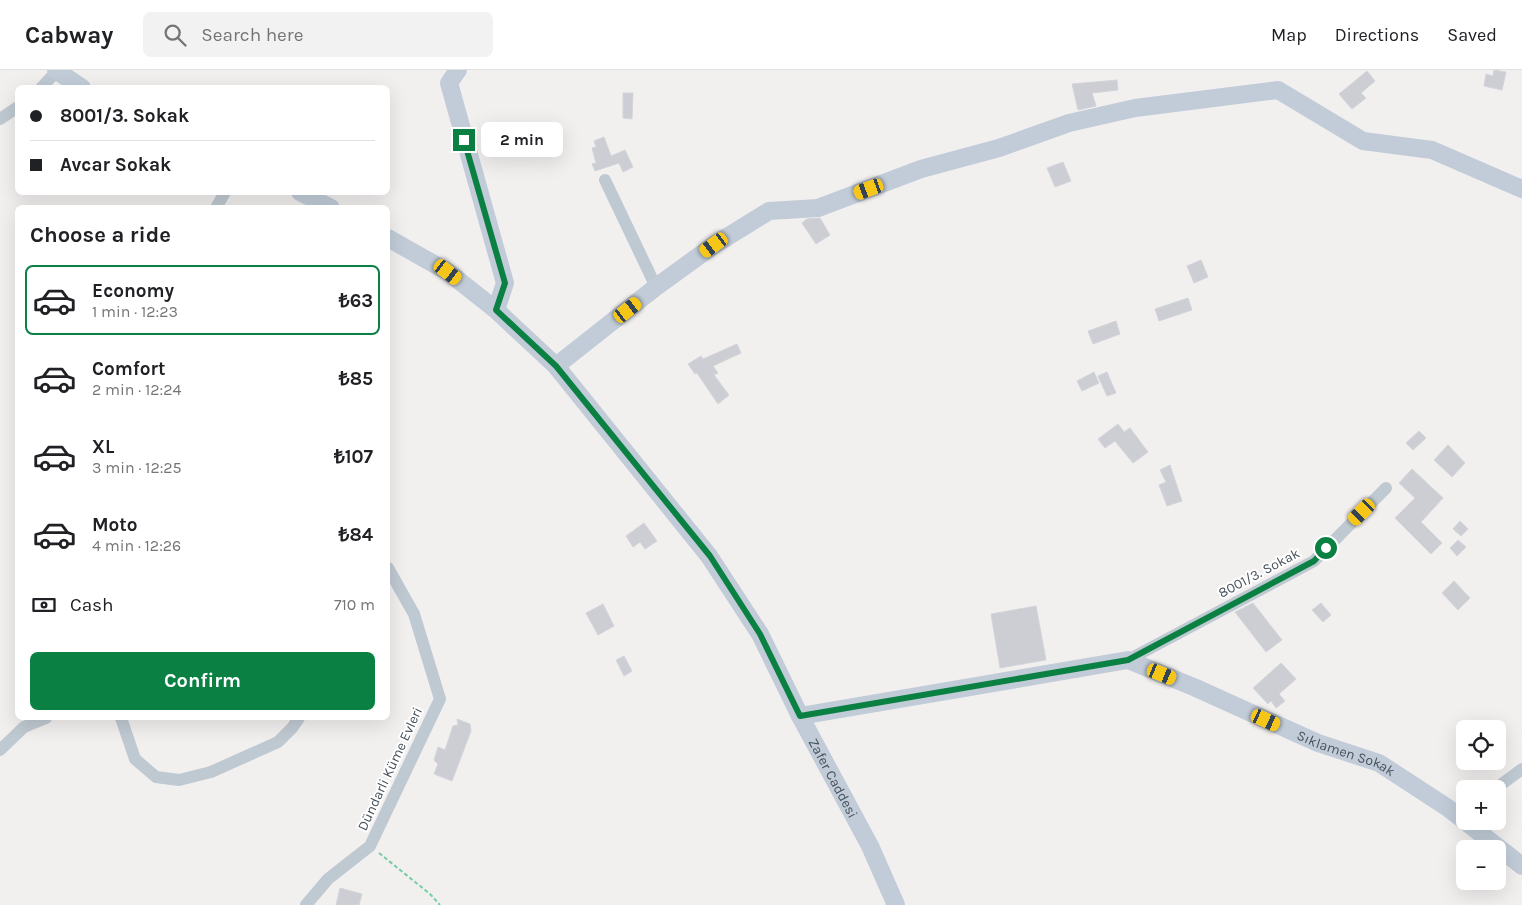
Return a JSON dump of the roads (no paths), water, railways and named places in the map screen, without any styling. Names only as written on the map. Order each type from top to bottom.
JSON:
[{"type":"street","points":[[458,70],[449,83],[505,283],[496,310]]},
{"type":"street","points":[[44,85],[57,71],[78,85]]},
{"type":"street","points":[[556,366],[656,287],[714,245],[769,211],[818,208],[921,169],[999,148],[1069,124],[1135,108],[1278,90],[1363,141],[1432,150],[1522,189]]},
{"type":"street","points":[[0,119],[15,109]]},
{"type":"street","points":[[605,180],[656,287]]},
{"type":"street","points":[[306,195],[326,205]]},
{"type":"street","name":"Zafer Caddesi","points":[[390,239],[448,272],[496,310],[556,366],[710,556],[760,634],[800,716],[870,846],[896,905]]},
{"type":"street","name":"8001/3. Sokak","points":[[1128,660],[1314,561],[1386,488]]},
{"type":"street","name":"Dündarli Küme Evleri","points":[[306,905],[328,879],[370,846],[440,699],[414,614],[390,572]]},
{"type":"street","points":[[800,716],[1128,660]]},
{"type":"street","name":"Sıklamen Sokak","points":[[1128,660],[1196,688],[1318,744],[1379,763],[1448,808],[1456,811]]},
{"type":"street","points":[[0,750],[24,727],[41,720]]},
{"type":"street","points":[[122,720],[135,760],[156,777],[179,780],[211,772],[278,742],[292,728],[297,720]]},
{"type":"street","points":[[1506,781],[1522,769]]},
{"type":"street","name":"Sıklamen Sokak","points":[[1481,830],[1522,866]]}]
